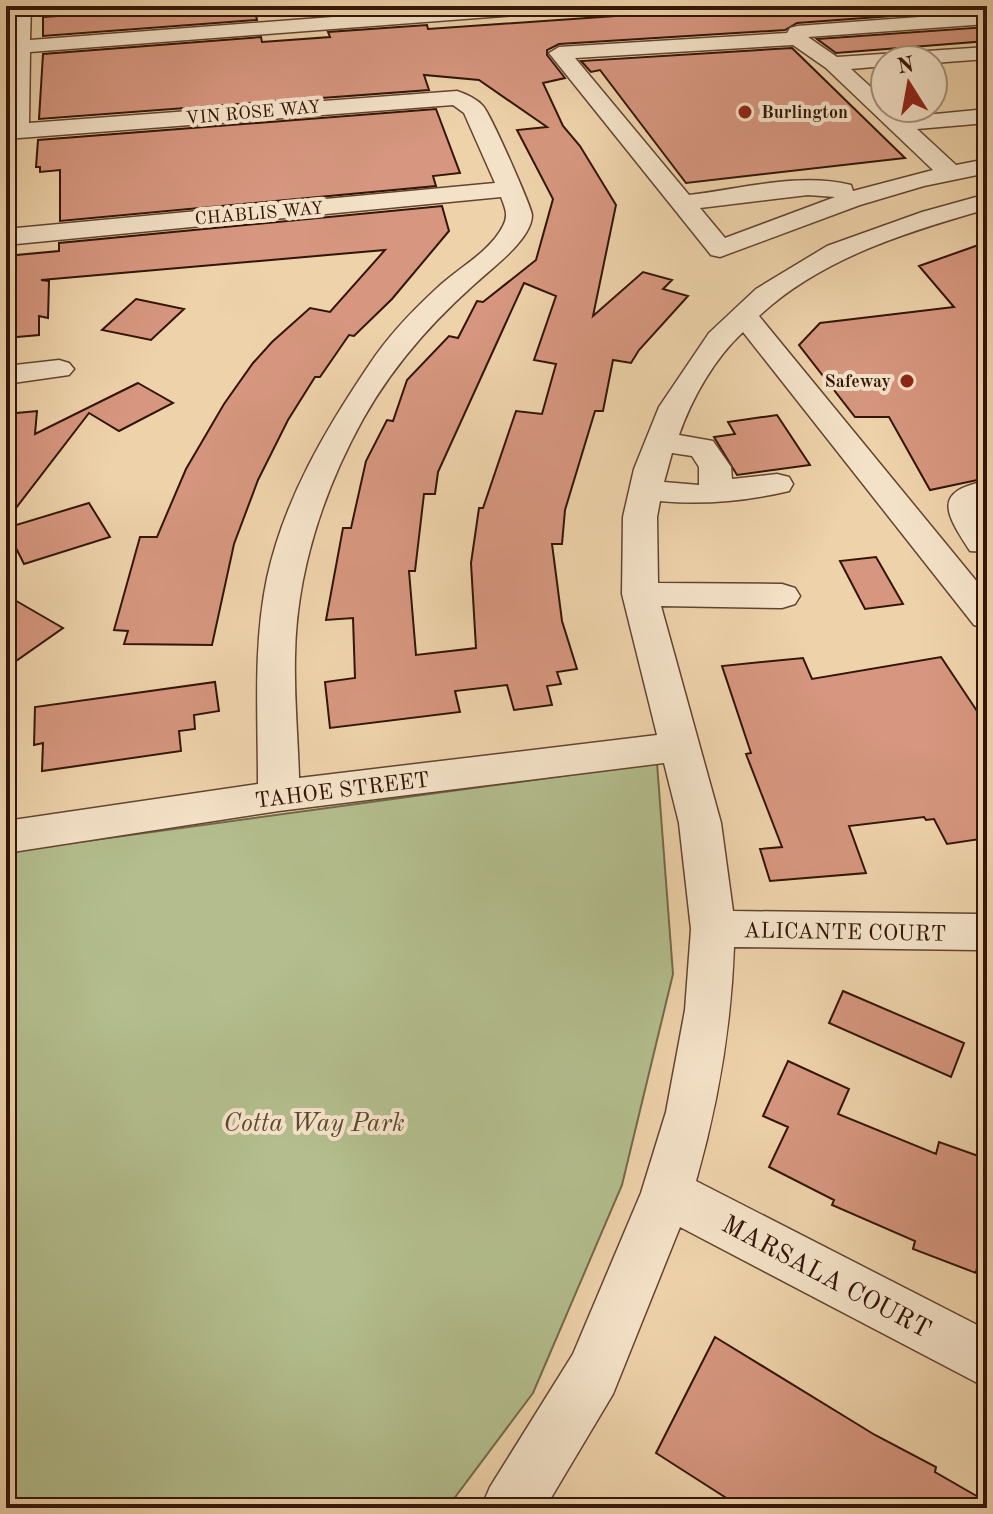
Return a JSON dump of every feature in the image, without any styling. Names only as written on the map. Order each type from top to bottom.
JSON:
[{"type":"street","points":[[12,131],[12,47],[21,6]]},
{"type":"street","points":[[12,47],[295,16],[555,6]]},
{"type":"street","points":[[797,39],[797,32],[987,18]]},
{"type":"street","points":[[869,92],[797,39],[559,53],[683,203],[741,282],[780,356],[931,551],[987,617]]},
{"type":"street","points":[[949,56],[987,53]]},
{"type":"street","points":[[833,64],[869,61]]},
{"type":"street","name":"VIN ROSE WAY","points":[[12,131],[440,97],[464,100],[474,109],[512,189],[520,213],[516,227],[497,251],[447,293],[396,346],[348,419],[311,494],[285,577],[276,655],[279,796]]},
{"type":"street","points":[[949,100],[987,97]]},
{"type":"street","points":[[949,120],[987,116]]},
{"type":"street","points":[[901,124],[977,191]]},
{"type":"street","points":[[923,145],[948,143]]},
{"type":"street","points":[[683,203],[808,188],[977,191]]},
{"type":"street","name":"CHABLIS WAY","points":[[6,237],[512,189]]},
{"type":"street","points":[[511,1508],[593,1374],[667,1193],[691,1112],[708,1010],[713,929],[700,823],[640,594],[640,517],[650,469],[674,407],[719,339],[741,282],[799,217],[874,191]]},
{"type":"street","points":[[741,282],[836,252],[977,191]]},
{"type":"street","points":[[6,375],[59,369]]},
{"type":"street","points":[[660,442],[702,448],[715,467],[716,490]]},
{"type":"street","points":[[646,490],[704,495],[716,490],[777,484]]},
{"type":"street","points":[[982,543],[964,514],[964,501],[971,494],[987,491]]},
{"type":"street","points":[[640,594],[782,596]]},
{"type":"street","name":"TAHOE STREET","points":[[6,837],[279,796],[679,747]]},
{"type":"street","name":"ALICANTE COURT","points":[[713,929],[978,932]]},
{"type":"street","name":"MARSALA COURT","points":[[667,1193],[987,1360]]},
{"type":"green space","name":"Cotta Way Park","points":[[657,763],[673,974],[622,1185],[533,1393],[447,1508],[6,1508],[6,852]]},
{"type":"building","points":[[129,6],[254,6],[257,20],[43,36],[43,17],[111,12],[111,9]]},
{"type":"building","points":[[318,6],[427,6],[427,7],[321,15]]},
{"type":"building","points":[[714,6],[987,6],[987,9],[797,23],[785,30],[559,44],[547,50],[547,55],[565,78],[543,83],[563,126],[580,146],[616,205],[593,316],[643,272],[672,280],[663,289],[688,296],[631,363],[613,360],[603,411],[595,411],[565,510],[562,544],[552,544],[562,621],[577,669],[557,672],[561,684],[547,686],[552,705],[514,710],[507,685],[455,691],[460,712],[330,728],[325,682],[355,678],[353,618],[326,620],[343,528],[351,528],[366,461],[387,420],[393,421],[407,380],[449,336],[458,338],[477,301],[483,302],[536,260],[553,199],[517,130],[547,127],[479,80],[424,75],[429,90],[39,119],[43,54],[261,37],[262,42],[330,37],[328,32],[427,25],[428,29],[717,9]],"holes":[[[524,283],[556,296],[534,360],[556,364],[542,414],[516,411],[483,508],[479,508],[471,563],[476,648],[416,655],[409,571],[415,571],[424,494],[435,494],[438,472]]]},
{"type":"building","points":[[987,27],[987,41],[869,44],[869,50],[836,53],[817,39]]},
{"type":"building","name":"Burlington","points":[[792,48],[905,158],[686,183],[600,70],[591,72],[581,61]]},
{"type":"building","points":[[436,109],[460,173],[433,176],[436,186],[60,221],[60,170],[40,172],[40,167],[36,167],[38,140]]},
{"type":"building","points":[[442,206],[449,231],[392,299],[354,336],[349,335],[320,377],[315,377],[288,420],[258,480],[234,544],[212,645],[124,644],[128,631],[114,630],[140,537],[157,537],[186,469],[224,404],[272,342],[310,308],[330,312],[385,250],[41,280],[49,281],[48,318],[39,316],[39,335],[6,338],[6,256],[59,251],[59,243]]},
{"type":"building","name":"Safeway","points":[[987,242],[987,478],[930,490],[889,417],[855,417],[799,345],[820,323],[954,307],[919,266]]},
{"type":"building","points":[[136,299],[184,309],[151,340],[102,330]]},
{"type":"building","points":[[138,383],[173,403],[119,431],[89,413],[6,521],[6,414],[37,411],[35,434]]},
{"type":"building","points":[[777,415],[810,465],[737,475],[714,437],[735,434],[728,422]]},
{"type":"building","points":[[89,503],[110,537],[24,564],[6,528]]},
{"type":"building","points":[[876,557],[903,604],[865,609],[840,561]]},
{"type":"building","points":[[6,595],[63,628],[6,668]]},
{"type":"building","points":[[941,657],[987,726],[987,838],[947,844],[934,819],[926,820],[924,817],[849,826],[866,873],[770,881],[760,849],[782,847],[746,754],[751,753],[722,666],[803,658],[812,679]]},
{"type":"building","points":[[215,682],[219,711],[194,715],[195,729],[179,731],[181,751],[42,771],[43,743],[34,745],[35,707]]},
{"type":"building","points":[[843,991],[964,1043],[951,1077],[829,1023]]},
{"type":"building","points":[[788,1061],[849,1089],[838,1114],[936,1154],[939,1142],[987,1159],[987,1218],[976,1273],[913,1249],[915,1241],[832,1205],[834,1200],[769,1167],[788,1127],[763,1116]]},
{"type":"building","points":[[715,1337],[875,1435],[936,1467],[935,1472],[987,1502],[987,1508],[742,1508],[656,1453]]},
{"type":"place","name":"Burlington","points":[[745,112]]},
{"type":"place","name":"Safeway","points":[[907,381]]}]
